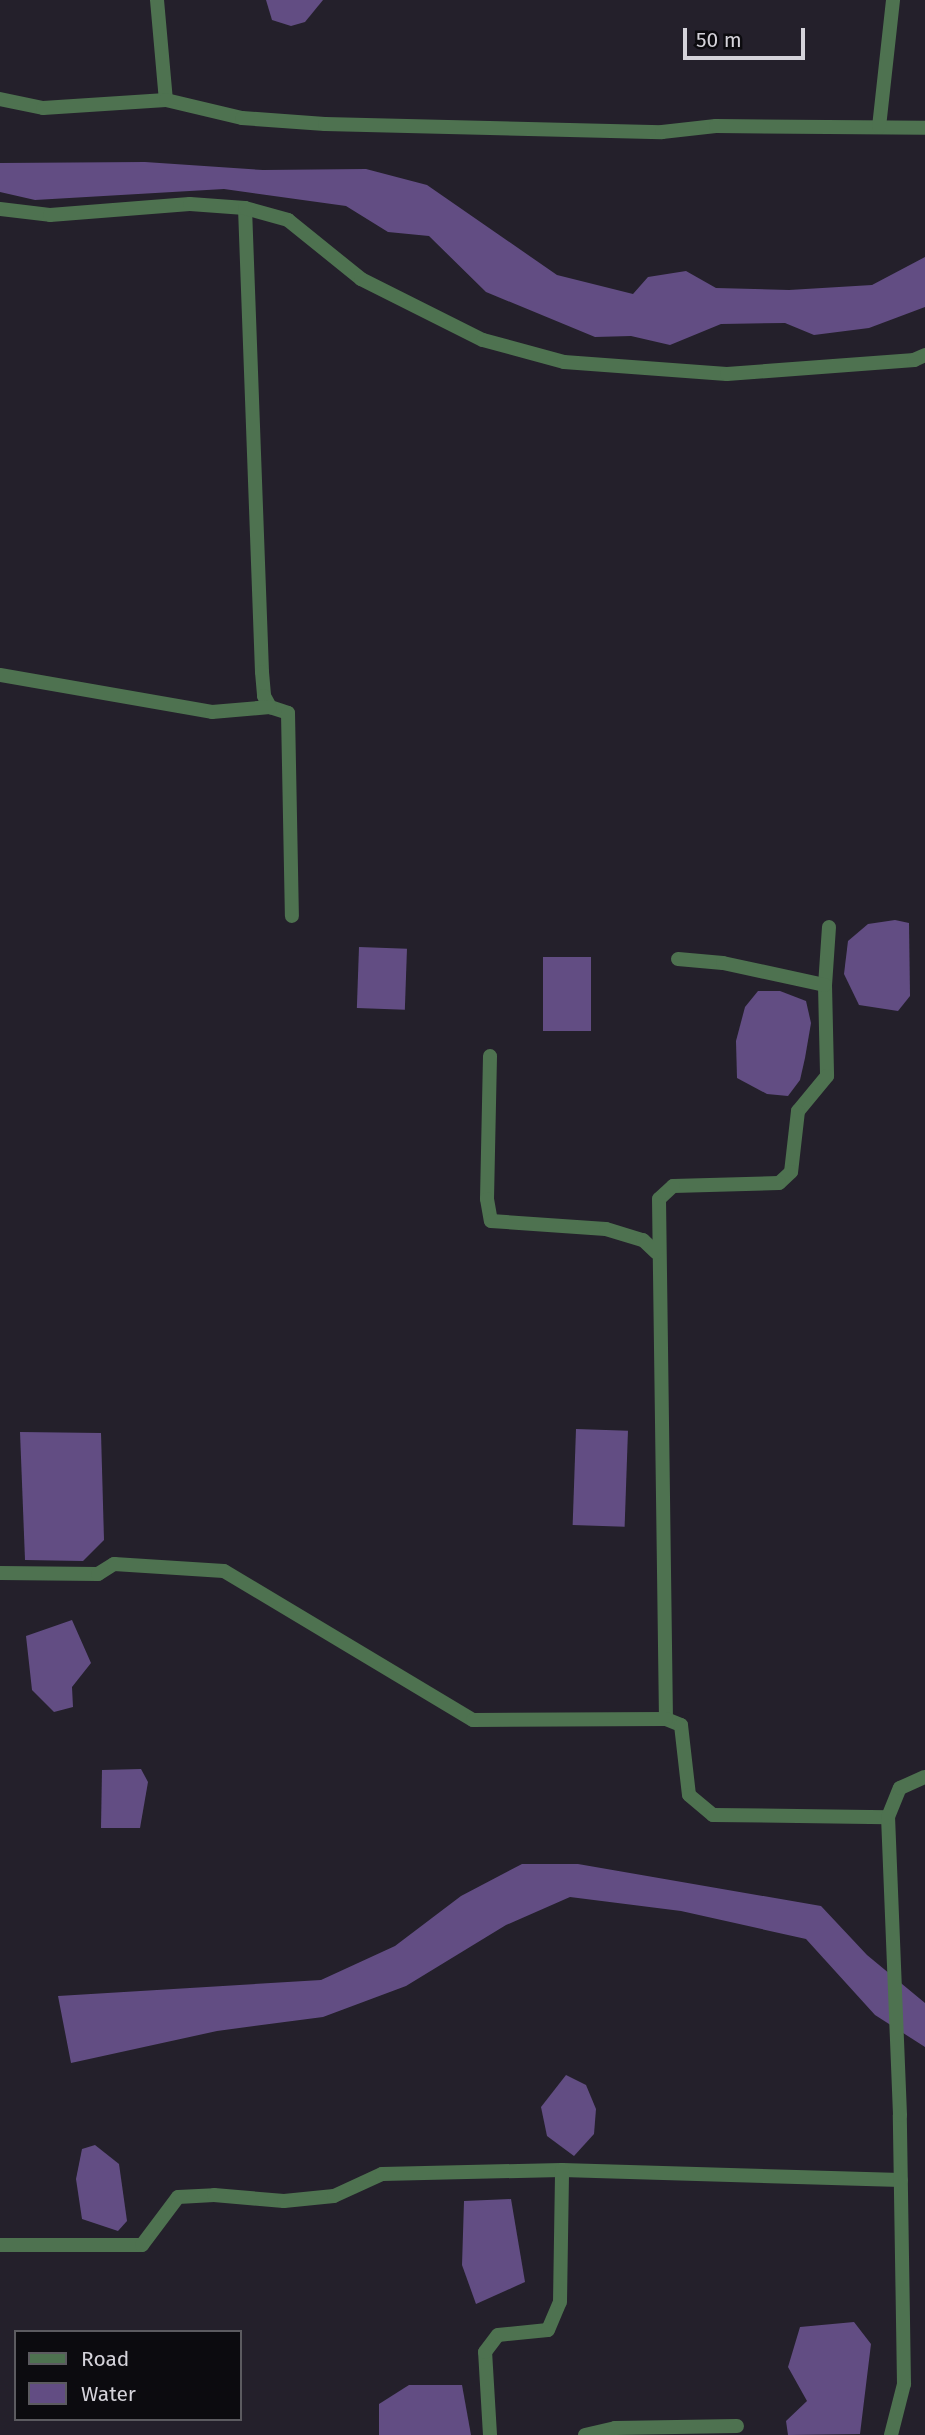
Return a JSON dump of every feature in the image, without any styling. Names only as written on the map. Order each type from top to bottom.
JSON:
[{"type":"street","points":[[157,0],[166,100]]},
{"type":"street","points":[[879,127],[893,0]]},
{"type":"street","points":[[0,99],[43,108],[166,100],[242,118],[326,124],[662,132],[716,126],[925,128]]},
{"type":"street","points":[[0,209],[50,215],[190,204],[245,208],[288,220],[361,279],[483,340],[564,362],[727,374],[914,360],[925,355]]},
{"type":"street","points":[[245,208],[262,671],[264,696],[270,707]]},
{"type":"street","points":[[0,675],[104,697],[212,712],[270,707],[288,713],[292,916]]},
{"type":"street","points":[[666,1719],[662,1277],[656,1252],[659,1199],[673,1185],[779,1183],[791,1172],[797,1111],[827,1076],[825,985],[829,927]]},
{"type":"street","points":[[678,959],[723,963],[825,985]]},
{"type":"street","points":[[490,1056],[487,1199],[491,1221],[606,1229],[643,1240],[656,1252]]},
{"type":"street","points":[[0,1573],[98,1574],[114,1564],[224,1571],[473,1720],[666,1719],[681,1725],[689,1795],[713,1815],[888,1817]]},
{"type":"street","points":[[891,2435],[904,2384],[901,2180],[891,1965],[888,1817],[900,1788],[925,1777]]},
{"type":"street","points":[[0,2245],[142,2245],[178,2197],[214,2194],[284,2201],[334,2196],[382,2174],[562,2170],[901,2180]]},
{"type":"street","points":[[490,2435],[485,2352],[498,2335],[548,2330],[560,2302],[562,2170]]},
{"type":"street","points":[[584,2435],[615,2428],[737,2427]]},
{"type":"water","points":[[266,0],[323,0],[305,22],[291,26],[272,20]]},
{"type":"water","points":[[145,162],[263,170],[366,169],[427,185],[557,275],[633,294],[648,277],[686,271],[716,288],[789,290],[872,285],[925,257],[925,307],[869,328],[814,335],[785,323],[721,324],[670,345],[631,336],[595,337],[486,292],[429,236],[388,232],[346,206],[224,189],[35,200],[0,192],[0,163]]},
{"type":"water","points":[[895,920],[909,923],[910,996],[898,1011],[859,1005],[844,974],[848,941],[868,924]]},
{"type":"water","points":[[359,947],[407,949],[405,1010],[357,1008]]},
{"type":"water","points":[[543,957],[591,957],[591,1031],[543,1031]]},
{"type":"water","points":[[758,991],[780,991],[806,1001],[811,1023],[805,1058],[800,1080],[788,1096],[767,1094],[737,1078],[736,1041],[745,1007]]},
{"type":"water","points":[[576,1429],[628,1431],[625,1527],[573,1525]]},
{"type":"water","points":[[20,1432],[101,1433],[104,1540],[83,1561],[25,1560]]},
{"type":"water","points":[[72,1620],[91,1663],[72,1687],[73,1707],[54,1712],[32,1690],[26,1636]]},
{"type":"water","points":[[141,1769],[148,1782],[140,1828],[101,1828],[102,1770]]},
{"type":"water","points":[[522,1864],[578,1864],[821,1906],[867,1955],[925,2003],[925,2047],[875,2015],[806,1939],[681,1911],[570,1897],[506,1925],[406,1986],[323,2017],[217,2031],[71,2063],[58,1996],[321,1980],[395,1946],[461,1896]]},
{"type":"water","points":[[566,2075],[586,2085],[596,2109],[594,2134],[574,2156],[547,2136],[541,2107]]},
{"type":"water","points":[[95,2145],[119,2164],[127,2221],[118,2231],[82,2219],[76,2179],[82,2149]]},
{"type":"water","points":[[511,2199],[525,2282],[476,2304],[462,2265],[464,2201]]},
{"type":"water","points":[[854,2322],[871,2344],[860,2434],[788,2435],[786,2421],[807,2401],[788,2367],[800,2327]]},
{"type":"water","points":[[409,2385],[462,2385],[471,2435],[379,2435],[379,2404]]}]
